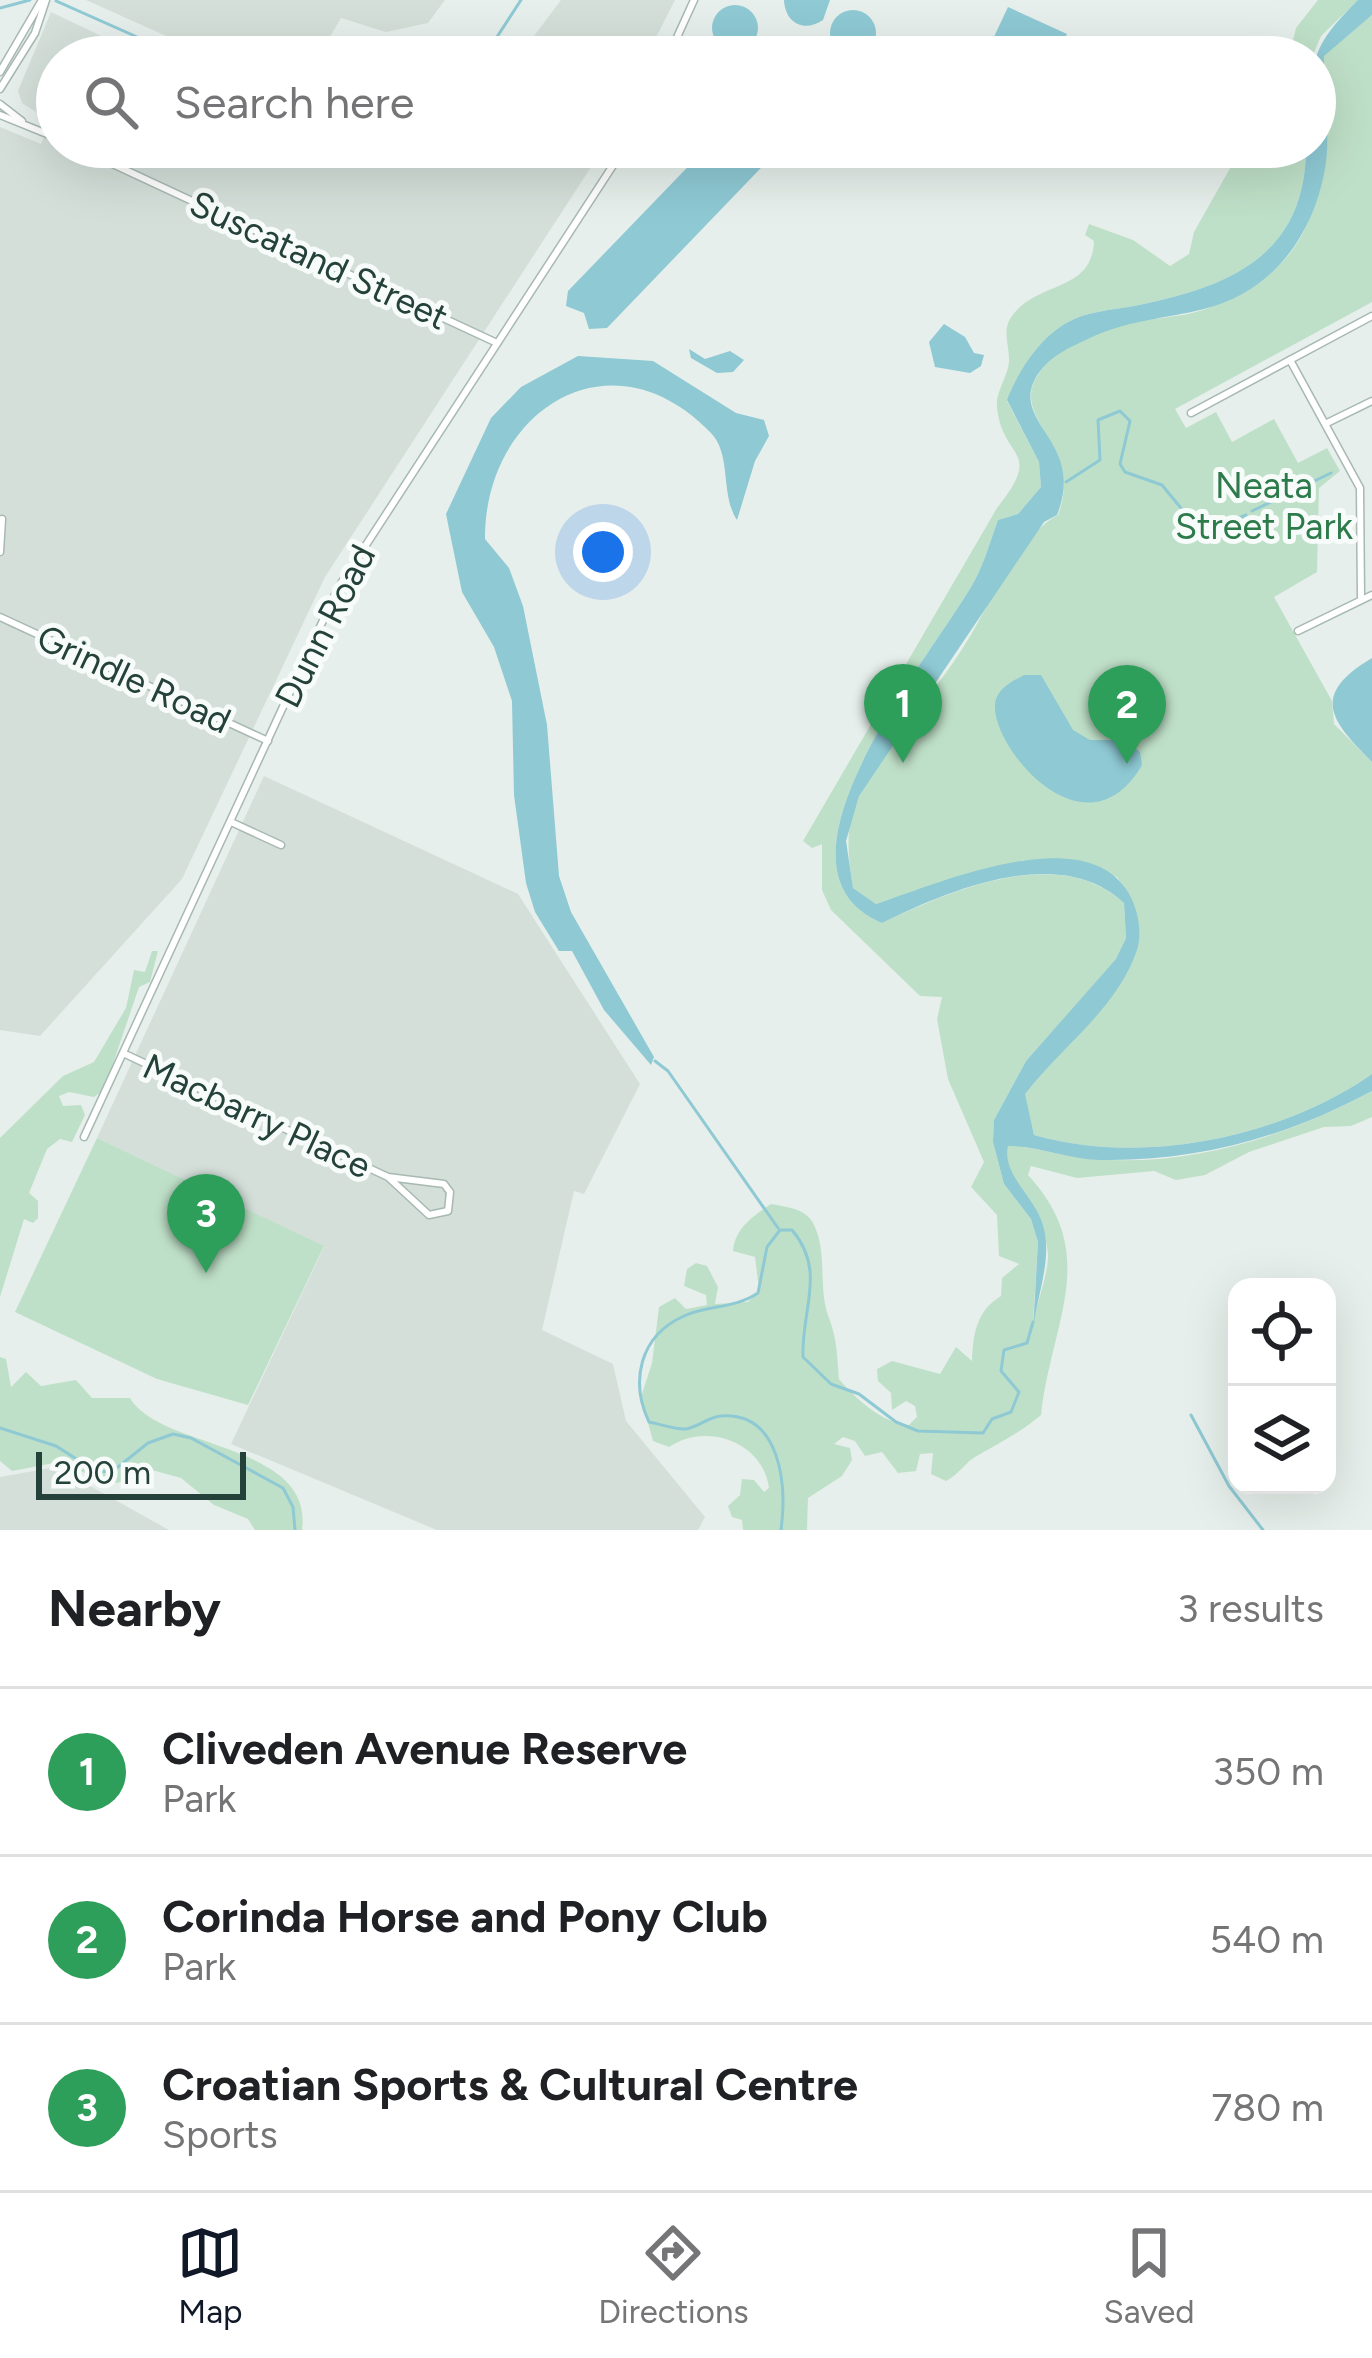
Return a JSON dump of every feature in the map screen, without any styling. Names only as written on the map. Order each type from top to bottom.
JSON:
[{"type":"street","points":[[0,72],[44,0]]},
{"type":"street","points":[[0,88],[29,43],[44,0]]},
{"type":"street","points":[[678,36],[694,0]]},
{"type":"street","points":[[0,104],[25,123]]},
{"type":"street","points":[[0,115],[36,128]]},
{"type":"street","name":"Suscatand Street","points":[[121,168],[497,343]]},
{"type":"street","name":"Dunn Road","points":[[84,1137],[338,588],[611,168]]},
{"type":"street","points":[[1191,413],[1372,316]]},
{"type":"street","points":[[1290,360],[1360,488],[1361,597]]},
{"type":"street","points":[[1326,424],[1372,401]]},
{"type":"street","points":[[1360,488],[1372,482]]},
{"type":"street","points":[[0,552],[2,519]]},
{"type":"street","points":[[1298,631],[1361,597],[1372,596]]},
{"type":"street","name":"Grindle Road","points":[[0,616],[268,741]]},
{"type":"street","points":[[231,822],[280,844]]},
{"type":"street","name":"Macbarry Place","points":[[125,1054],[388,1177],[429,1215],[448,1211],[450,1192],[444,1184],[388,1177]]},
{"type":"shaded area","points":[[86,0],[445,0],[428,23],[386,32],[341,18],[330,36],[166,36]]},
{"type":"shaded area","points":[[561,0],[675,0],[657,36],[534,36]]},
{"type":"shaded area","points":[[51,12],[101,36],[41,36]]},
{"type":"shaded area","points":[[36,48],[36,112],[22,103],[18,91]]},
{"type":"shaded area","points":[[0,127],[36,142],[36,168],[590,168],[325,577],[182,879],[40,1036],[0,1030]]},
{"type":"shaded area","points":[[264,776],[518,894],[640,1084],[584,1194],[574,1191],[542,1330],[613,1364],[626,1421],[705,1517],[698,1530],[437,1530],[231,1444],[324,1247],[97,1138]]},
{"type":"shaded area","points":[[56,1467],[169,1530],[0,1530],[0,1477]]},
{"type":"green space","points":[[1318,0],[1358,0],[1321,36],[1294,36]]},
{"type":"green space","name":"Neata Street Park","points":[[1372,15],[1372,302],[1175,409],[1186,428],[1216,412],[1232,442],[1274,419],[1298,463],[1327,448],[1340,471],[1319,488],[1317,572],[1274,597],[1332,701],[1334,724],[1372,762],[1372,1074],[1296,1115],[1209,1140],[1119,1148],[1034,1135],[1024,1094],[1092,1020],[1128,967],[1135,939],[1133,909],[1117,877],[1024,860],[876,904],[853,888],[848,841],[854,807],[881,759],[961,651],[1016,557],[1058,515],[1064,490],[1062,469],[1032,404],[1032,388],[1040,372],[1060,353],[1114,327],[1209,308],[1251,287],[1281,263],[1301,236],[1314,206],[1320,168],[1336,168],[1336,45]]},
{"type":"green space","points":[[1230,168],[1304,168],[1293,214],[1278,239],[1257,259],[1204,287],[1069,321],[1043,341],[1022,370],[1007,401],[1039,462],[1041,487],[1018,514],[998,520],[975,580],[864,758],[843,810],[836,856],[847,895],[882,923],[972,886],[1037,874],[1069,876],[1098,885],[1124,903],[1126,938],[1116,960],[1026,1061],[994,1120],[993,1142],[1004,1184],[1031,1219],[1038,1242],[1033,1322],[1047,1265],[1046,1243],[1011,1172],[1008,1145],[1092,1159],[1201,1153],[1271,1135],[1372,1091],[1372,1117],[1351,1126],[1324,1127],[1249,1152],[1205,1175],[1176,1180],[1154,1171],[1077,1178],[1031,1166],[1028,1175],[1050,1204],[1063,1233],[1067,1262],[1066,1290],[1041,1415],[971,1459],[946,1481],[931,1474],[933,1453],[920,1454],[916,1471],[898,1473],[882,1452],[865,1456],[855,1441],[843,1437],[834,1444],[850,1448],[852,1460],[842,1476],[808,1498],[807,1530],[743,1530],[742,1520],[732,1517],[728,1506],[740,1495],[742,1479],[754,1480],[764,1492],[769,1488],[756,1458],[730,1440],[715,1437],[699,1436],[669,1447],[653,1441],[641,1397],[652,1363],[659,1307],[675,1298],[686,1309],[707,1305],[706,1295],[684,1286],[687,1269],[696,1263],[707,1266],[718,1287],[715,1304],[748,1302],[759,1290],[755,1257],[733,1251],[741,1229],[771,1204],[805,1214],[818,1234],[839,1379],[880,1415],[909,1425],[917,1417],[915,1406],[906,1401],[892,1410],[891,1393],[878,1381],[877,1369],[892,1361],[940,1374],[956,1347],[972,1361],[981,1316],[1001,1296],[1002,1278],[1019,1264],[999,1256],[997,1215],[971,1187],[984,1162],[948,1079],[937,1019],[942,997],[920,996],[831,910],[822,890],[822,844],[812,848],[803,841],[1018,474],[1017,455],[1000,424],[997,407],[1008,367],[1006,333],[1012,316],[1036,296],[1084,270],[1094,241],[1085,235],[1089,224],[1133,240],[1170,266],[1189,254],[1194,232]]},
{"type":"green space","points":[[152,951],[158,951],[150,982],[139,987],[104,1090],[94,1097],[69,1092],[59,1096],[63,1106],[81,1105],[85,1115],[72,1142],[60,1139],[47,1149],[29,1193],[38,1201],[38,1218],[33,1223],[24,1219],[0,1297],[0,1138],[63,1076],[94,1062],[126,1008],[134,970],[145,972]]},
{"type":"green space","points":[[97,1138],[324,1246],[248,1405],[157,1379],[15,1312]]},
{"type":"green space","points":[[0,1357],[6,1359],[11,1387],[26,1372],[41,1386],[76,1380],[92,1398],[130,1398],[146,1415],[171,1428],[261,1463],[284,1480],[299,1501],[302,1530],[255,1530],[248,1519],[214,1505],[181,1478],[152,1470],[117,1483],[54,1463],[12,1471],[0,1461]]},
{"type":"water","points":[[784,0],[830,0],[823,20],[809,26],[792,20]]},
{"type":"water","points":[[1358,0],[1372,0],[1372,15],[1336,46],[1336,36],[1326,36]]},
{"type":"water","points":[[726,7],[744,7],[756,19],[756,36],[714,36],[714,19]]},
{"type":"water","points":[[1008,7],[1067,34],[1066,36],[994,36]]},
{"type":"water","points":[[844,12],[862,12],[874,24],[875,36],[831,36],[832,24]]},
{"type":"water","points":[[687,168],[761,168],[607,328],[589,329],[584,313],[566,306],[568,291]]},
{"type":"water","points":[[1304,168],[1325,168],[1318,198],[1298,241],[1249,290],[1204,309],[1104,332],[1061,353],[1038,374],[1031,391],[1032,406],[1062,468],[1057,515],[1044,522],[859,796],[846,841],[853,888],[876,904],[970,873],[1043,859],[1076,860],[1105,869],[1126,889],[1138,918],[1137,950],[1102,1009],[1025,1094],[1034,1135],[1119,1148],[1209,1140],[1296,1115],[1372,1074],[1372,1091],[1340,1107],[1274,1134],[1206,1151],[1099,1160],[1008,1146],[1012,1172],[1037,1211],[1046,1240],[1033,1330],[1038,1242],[1031,1219],[1004,1184],[993,1142],[994,1120],[1026,1061],[1116,959],[1126,938],[1124,903],[1098,885],[1069,876],[1038,874],[972,886],[882,923],[847,895],[836,856],[843,810],[864,758],[893,706],[975,580],[998,520],[1018,514],[1041,487],[1039,462],[1007,400],[1043,341],[1069,321],[1088,314],[1173,297],[1233,275],[1278,239],[1303,184]]},
{"type":"water","points":[[944,324],[965,337],[974,353],[984,355],[981,366],[970,373],[935,367],[929,342]]},
{"type":"water","points":[[689,349],[705,359],[730,351],[744,360],[733,372],[717,373],[691,358]]},
{"type":"water","points":[[578,356],[653,361],[736,413],[764,420],[769,436],[755,461],[737,520],[722,452],[711,433],[672,402],[633,387],[595,387],[560,399],[529,422],[506,454],[490,494],[485,539],[509,568],[523,606],[547,725],[559,876],[571,912],[654,1057],[651,1065],[604,1010],[572,951],[559,951],[535,912],[526,883],[514,795],[512,701],[494,647],[462,592],[446,514],[491,418],[521,387]]},
{"type":"water","points":[[1372,658],[1372,762],[1346,733],[1333,708],[1340,684]]},
{"type":"water","points":[[1024,675],[1041,675],[1073,730],[1090,740],[1125,740],[1140,752],[1142,765],[1119,792],[1093,802],[1067,798],[1042,784],[1021,763],[996,717],[996,699],[1004,687]]},
{"type":"waterway","points":[[0,8],[30,0]]},
{"type":"waterway","points":[[498,36],[521,0]]},
{"type":"waterway","points":[[56,1],[135,36]]},
{"type":"waterway","points":[[1066,482],[1100,460],[1098,420],[1120,411],[1130,421],[1120,464],[1125,472],[1162,485],[1185,513],[1232,521],[1246,515]]},
{"type":"waterway","points":[[1252,511],[1331,473]]},
{"type":"waterway","points":[[655,1061],[668,1071],[778,1228]]},
{"type":"waterway","points":[[781,1530],[783,1493],[776,1455],[757,1426],[721,1416],[686,1429],[649,1422],[640,1391],[648,1348],[669,1325],[758,1293],[767,1247],[780,1230],[792,1230],[808,1261],[803,1357],[831,1384],[859,1394],[896,1422],[918,1431],[983,1433],[992,1419],[1011,1412],[1019,1392],[1001,1371],[1004,1350],[1027,1343],[1033,1322]]},
{"type":"waterway","points":[[1191,1415],[1229,1486],[1263,1530]]},
{"type":"waterway","points":[[0,1428],[56,1446],[97,1472],[113,1471],[148,1443],[173,1434],[191,1438],[283,1488],[293,1507],[295,1530]]},
{"type":"place","name":"Cliveden Avenue Reserve","points":[[903,763]]},
{"type":"place","name":"Corinda Horse and Pony Club","points":[[1127,764]]},
{"type":"place","name":"Croatian Sports & Cultural Centre","points":[[206,1273]]}]
